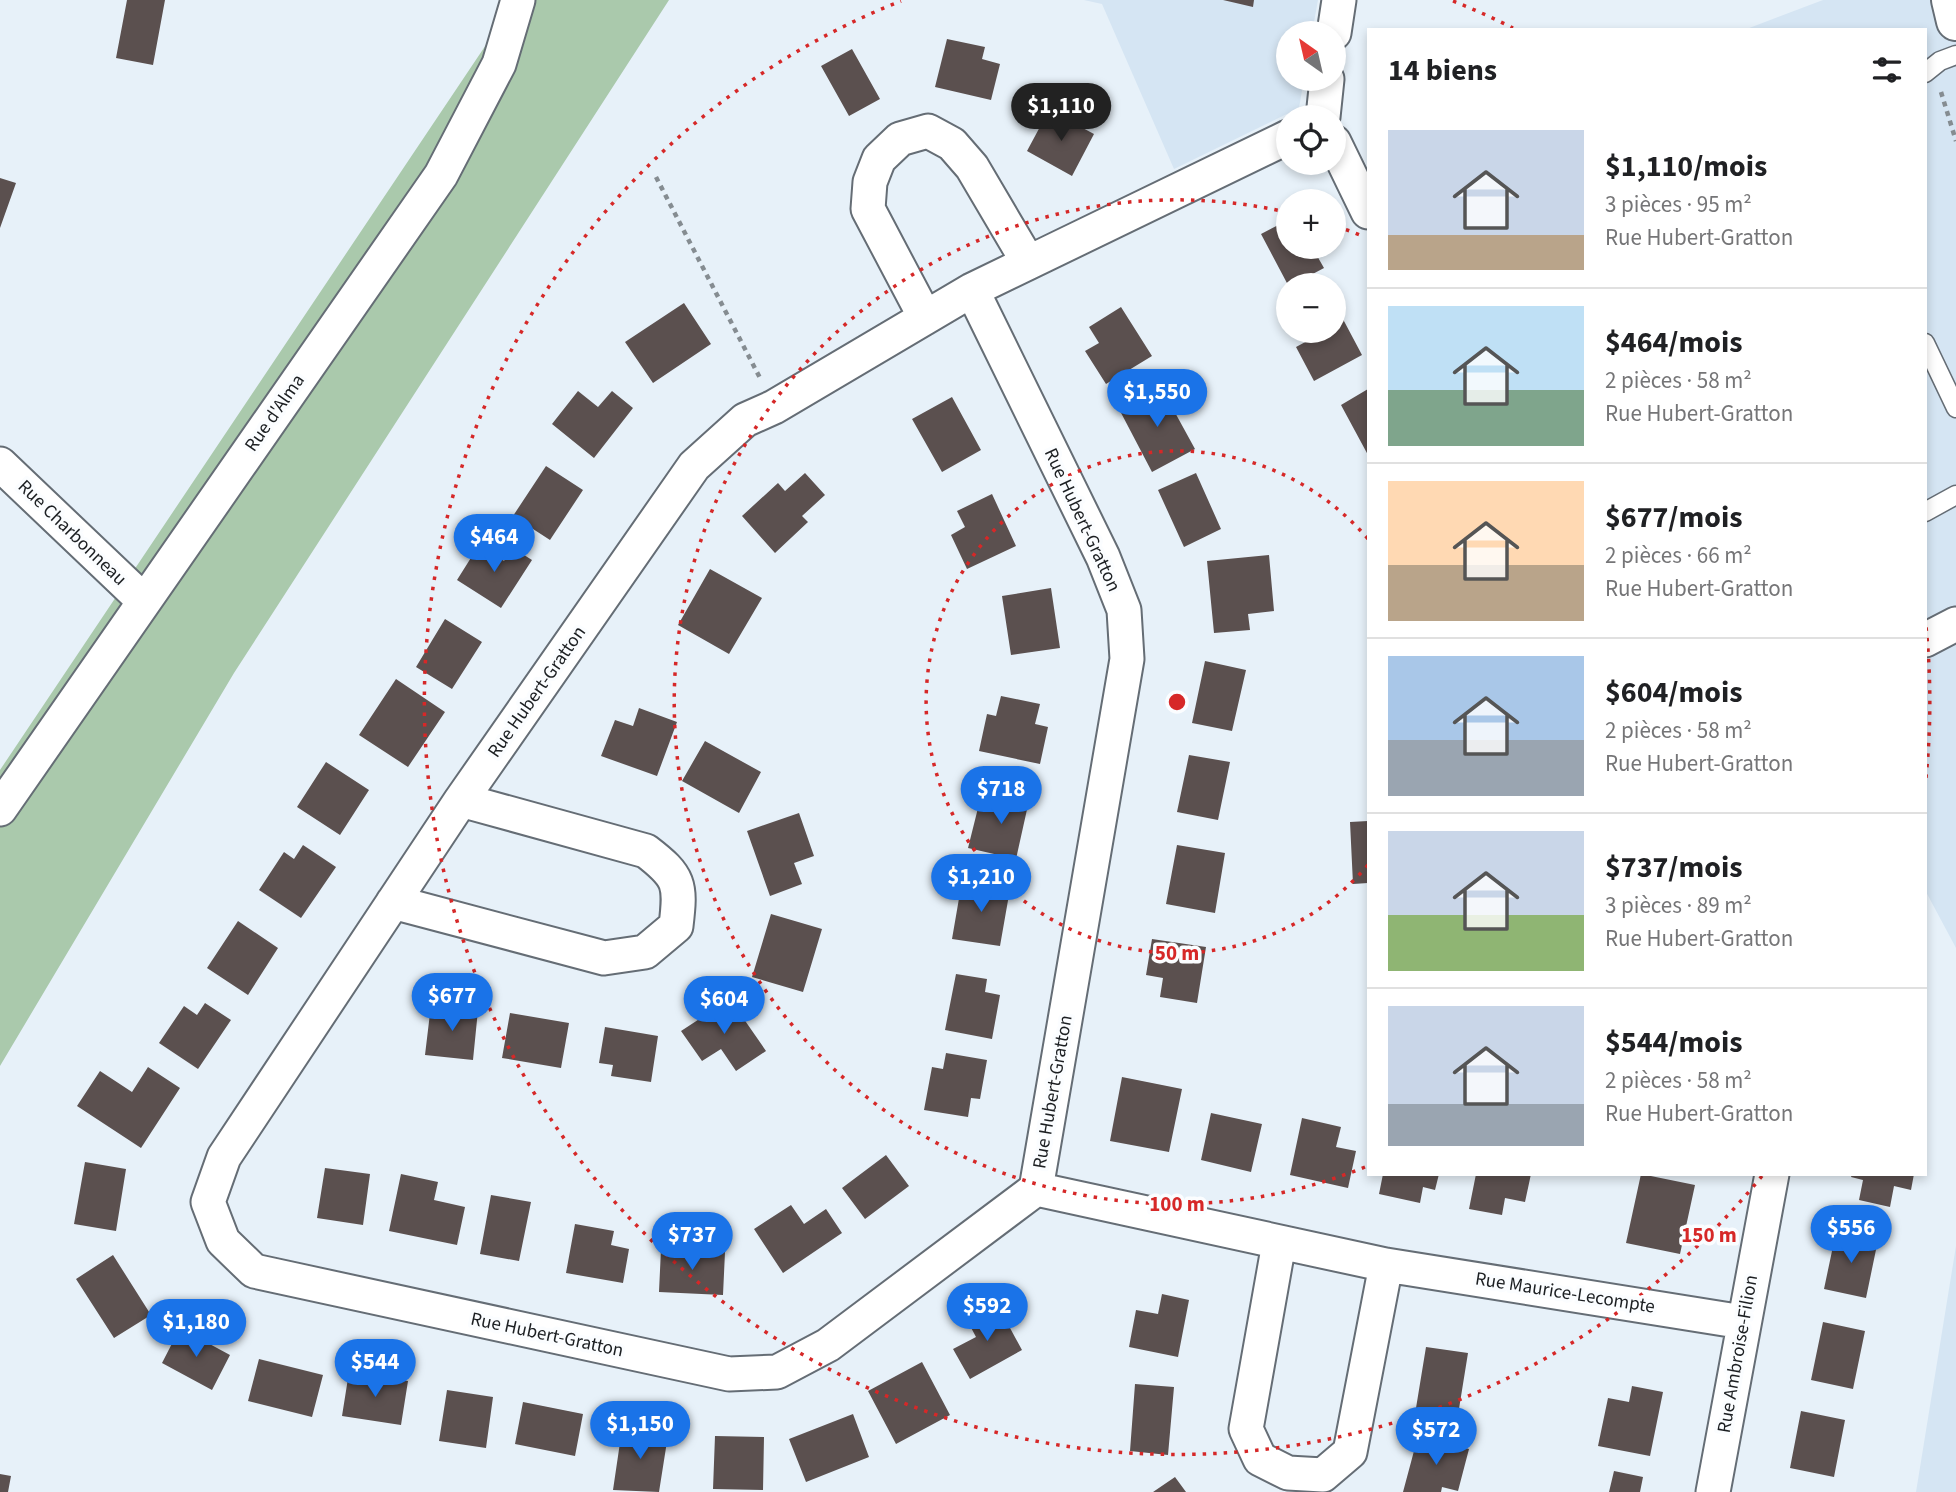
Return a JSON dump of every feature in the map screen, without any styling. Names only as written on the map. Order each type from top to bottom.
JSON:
[{"type":"street","name":"Rue d'Alma","points":[[0,809],[440,175],[499,64],[518,0]]},
{"type":"street","points":[[1336,21],[1339,0]]},
{"type":"street","points":[[1951,0],[1956,21]]},
{"type":"street","points":[[925,317],[868,209],[870,182],[878,159],[900,138],[928,131],[952,144],[972,167],[1028,262]]},
{"type":"street","name":"Rue Hubert-Gratton","points":[[972,290],[1103,557],[1124,610],[1127,659],[1036,1189],[828,1345],[777,1373],[729,1374],[254,1271],[223,1241],[208,1202],[224,1157],[461,800],[694,466],[745,420],[774,407],[972,290],[1276,143]]},
{"type":"street","points":[[1346,167],[1367,210]]},
{"type":"street","name":"Rue Charbonneau","points":[[0,464],[144,601]]},
{"type":"street","points":[[1927,639],[1956,624]]},
{"type":"street","points":[[393,902],[604,958],[645,952],[676,926],[680,895],[669,869],[646,851],[461,800]]},
{"type":"street","name":"Rue Ambroise-Filion","points":[[1713,1492],[1772,1176]]},
{"type":"street","name":"Rue Maurice-Lecompte","points":[[1036,1189],[1386,1265],[1743,1322]]},
{"type":"street","points":[[1279,1242],[1246,1429],[1260,1459],[1288,1474],[1324,1475],[1350,1452],[1386,1265]]},
{"type":"lane","points":[[1932,78],[1940,61],[1956,55]]},
{"type":"lane","points":[[1927,347],[1956,408]]},
{"type":"lane","points":[[1927,511],[1955,497]]},
{"type":"path","points":[[1932,78],[1956,141]]},
{"type":"path","points":[[656,177],[774,407]]},
{"type":"shaded area","points":[[1084,0],[1318,0],[1314,21],[1276,21],[1276,91],[1302,91],[1300,105],[1276,105],[1276,119],[1174,169],[1102,4]]},
{"type":"shaded area","points":[[1823,0],[1956,0],[1956,948],[1927,894],[1927,28],[1749,28]]},
{"type":"shaded area","points":[[1956,1246],[1956,1492],[1916,1492]]},
{"type":"green space","points":[[516,0],[669,0],[234,673],[0,1066],[0,770]]},
{"type":"building","points":[[127,0],[165,0],[153,65],[116,58]]},
{"type":"building","points":[[1223,0],[1254,0],[1253,7]]},
{"type":"building","points":[[947,39],[985,47],[982,59],[1000,64],[991,100],[935,87]]},
{"type":"building","points":[[852,49],[880,99],[849,116],[821,66]]},
{"type":"building","points":[[1049,110],[1094,134],[1072,176],[1027,151]]},
{"type":"building","points":[[0,178],[16,183],[0,228]]},
{"type":"building","points":[[1276,226],[1276,259],[1319,259],[1324,268],[1315,273],[1282,273],[1261,234]]},
{"type":"building","points":[[684,303],[711,344],[653,383],[625,342]]},
{"type":"building","points":[[1121,307],[1152,356],[1106,384],[1085,351],[1099,343],[1089,327]]},
{"type":"building","points":[[1346,325],[1362,355],[1314,381],[1296,347],[1303,343],[1346,343]]},
{"type":"building","points":[[1161,387],[1195,449],[1152,472],[1119,409]]},
{"type":"building","points":[[1367,390],[1367,453],[1341,405]]},
{"type":"building","points":[[578,391],[598,407],[612,391],[633,408],[594,458],[552,424]]},
{"type":"building","points":[[952,397],[981,450],[942,472],[912,419]]},
{"type":"building","points":[[546,466],[583,490],[550,540],[513,516]]},
{"type":"building","points":[[805,473],[825,495],[802,516],[808,522],[775,553],[742,516],[778,483],[785,491]]},
{"type":"building","points":[[1196,473],[1221,529],[1184,547],[1158,490]]},
{"type":"building","points":[[992,494],[1016,546],[967,569],[951,535],[965,527],[957,511]]},
{"type":"building","points":[[479,545],[504,561],[513,548],[532,560],[501,608],[457,580]]},
{"type":"building","points":[[1269,555],[1274,611],[1248,614],[1250,630],[1214,633],[1207,561]]},
{"type":"building","points":[[710,569],[762,598],[729,654],[678,625]]},
{"type":"building","points":[[1051,588],[1060,648],[1011,655],[1002,596]]},
{"type":"building","points":[[445,619],[482,642],[452,689],[416,667]]},
{"type":"building","points":[[1205,661],[1246,670],[1232,731],[1192,723]]},
{"type":"building","points":[[396,679],[445,712],[408,767],[359,735]]},
{"type":"building","points":[[1001,696],[1040,704],[1035,724],[1048,727],[1040,764],[979,751],[987,714],[996,716]]},
{"type":"building","points":[[639,708],[677,722],[657,776],[601,756],[615,720],[633,726]]},
{"type":"building","points":[[705,741],[761,772],[739,813],[682,781]]},
{"type":"building","points":[[1189,755],[1230,762],[1218,820],[1177,812]]},
{"type":"building","points":[[326,762],[369,790],[340,835],[297,807]]},
{"type":"building","points":[[1003,790],[1030,796],[1016,859],[968,848],[979,804],[999,809]]},
{"type":"building","points":[[799,813],[814,856],[794,863],[802,884],[770,896],[747,831]]},
{"type":"building","points":[[1367,821],[1367,883],[1353,884],[1350,822]]},
{"type":"building","points":[[303,845],[336,867],[301,918],[259,890],[284,852],[294,859]]},
{"type":"building","points":[[1177,845],[1225,853],[1215,913],[1166,904]]},
{"type":"building","points":[[962,881],[1010,889],[1000,946],[952,939]]},
{"type":"building","points":[[771,914],[822,929],[803,992],[752,977]]},
{"type":"building","points":[[238,921],[278,948],[248,995],[207,968]]},
{"type":"building","points":[[1152,939],[1206,947],[1197,1003],[1160,997],[1163,978],[1146,975]]},
{"type":"building","points":[[956,974],[987,979],[985,992],[1000,995],[992,1039],[945,1030]]},
{"type":"building","points":[[730,999],[766,1051],[736,1071],[721,1049],[702,1061],[681,1031]]},
{"type":"building","points":[[205,1003],[231,1020],[198,1069],[159,1043],[184,1006],[197,1015]]},
{"type":"building","points":[[431,1005],[478,1010],[473,1060],[425,1055]]},
{"type":"building","points":[[510,1013],[569,1023],[561,1068],[502,1058]]},
{"type":"building","points":[[605,1027],[658,1036],[651,1082],[611,1076],[613,1065],[599,1063]]},
{"type":"building","points":[[946,1053],[987,1060],[980,1099],[971,1098],[968,1117],[924,1110],[932,1067],[943,1069]]},
{"type":"building","points":[[148,1067],[180,1088],[141,1148],[77,1106],[100,1071],[132,1092]]},
{"type":"building","points":[[1122,1077],[1182,1089],[1169,1152],[1110,1141]]},
{"type":"building","points":[[1211,1113],[1262,1124],[1251,1172],[1201,1160]]},
{"type":"building","points":[[1302,1118],[1341,1127],[1336,1147],[1356,1151],[1348,1188],[1290,1175]]},
{"type":"building","points":[[886,1155],[909,1186],[865,1219],[842,1188]]},
{"type":"building","points":[[85,1162],[126,1169],[116,1231],[74,1224]]},
{"type":"building","points":[[325,1168],[370,1174],[363,1225],[317,1218]]},
{"type":"building","points":[[401,1174],[438,1182],[434,1200],[465,1207],[457,1245],[389,1231]]},
{"type":"building","points":[[1383,1176],[1438,1176],[1435,1190],[1423,1187],[1420,1203],[1379,1194]]},
{"type":"building","points":[[1476,1176],[1531,1176],[1525,1202],[1505,1198],[1502,1215],[1469,1209]]},
{"type":"building","points":[[1641,1176],[1695,1185],[1680,1254],[1626,1243]]},
{"type":"building","points":[[1914,1176],[1911,1190],[1894,1186],[1890,1207],[1859,1200],[1863,1180],[1851,1177]]},
{"type":"building","points":[[491,1195],[531,1202],[519,1261],[480,1254]]},
{"type":"building","points":[[791,1205],[804,1224],[826,1209],[842,1233],[783,1273],[754,1229]]},
{"type":"building","points":[[575,1224],[614,1231],[611,1245],[629,1249],[623,1283],[566,1273]]},
{"type":"building","points":[[1836,1232],[1878,1240],[1866,1298],[1824,1289]]},
{"type":"building","points":[[661,1249],[725,1252],[723,1295],[659,1292]]},
{"type":"building","points":[[113,1255],[151,1315],[114,1338],[76,1279]]},
{"type":"building","points":[[1162,1294],[1189,1300],[1178,1357],[1129,1347],[1136,1310],[1158,1314]]},
{"type":"building","points":[[997,1304],[1022,1350],[970,1379],[953,1349],[976,1337],[967,1320]]},
{"type":"building","points":[[1823,1322],[1865,1331],[1853,1389],[1811,1380]]},
{"type":"building","points":[[180,1328],[230,1355],[212,1390],[162,1363]]},
{"type":"building","points":[[1426,1347],[1468,1353],[1458,1415],[1416,1408]]},
{"type":"building","points":[[259,1359],[323,1375],[312,1417],[248,1401]]},
{"type":"building","points":[[922,1362],[950,1415],[896,1444],[868,1391]]},
{"type":"building","points":[[349,1372],[408,1381],[401,1425],[342,1416]]},
{"type":"building","points":[[1135,1384],[1174,1387],[1168,1455],[1130,1451]]},
{"type":"building","points":[[1632,1386],[1663,1392],[1650,1456],[1598,1446],[1608,1398],[1629,1402]]},
{"type":"building","points":[[447,1390],[493,1397],[486,1448],[439,1441]]},
{"type":"building","points":[[523,1402],[583,1414],[575,1456],[515,1444]]},
{"type":"building","points":[[1801,1411],[1845,1420],[1834,1477],[1790,1468]]},
{"type":"building","points":[[853,1414],[869,1457],[806,1482],[789,1439]]},
{"type":"building","points":[[622,1429],[668,1435],[659,1492],[613,1490]]},
{"type":"building","points":[[715,1436],[764,1437],[763,1490],[713,1489]]},
{"type":"building","points":[[1418,1436],[1469,1449],[1458,1491],[1442,1487],[1441,1492],[1403,1492]]},
{"type":"building","points":[[1614,1471],[1643,1477],[1640,1492],[1609,1492]]},
{"type":"building","points":[[0,1474],[11,1476],[8,1492],[0,1492]]},
{"type":"building","points":[[1175,1477],[1186,1492],[1153,1492]]}]
